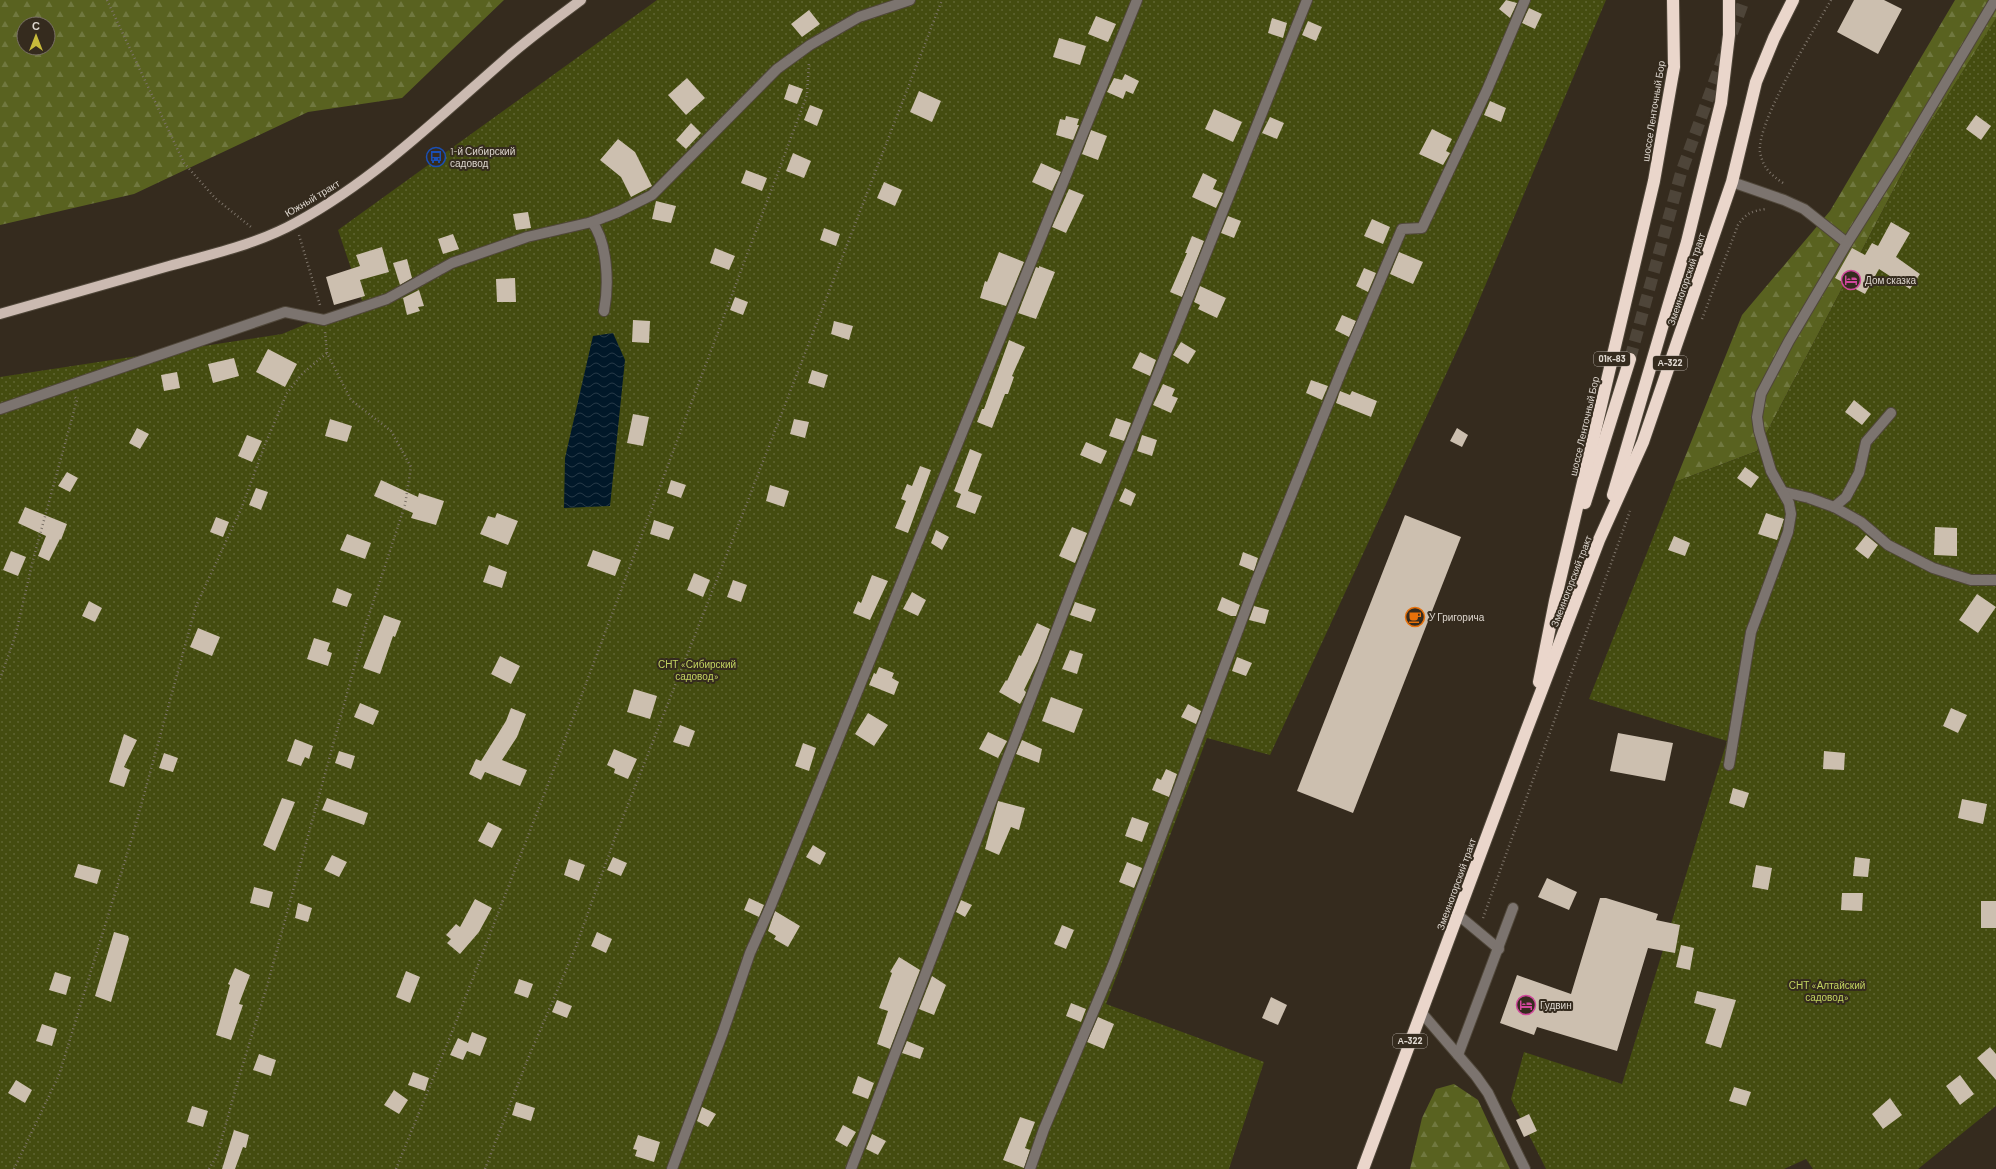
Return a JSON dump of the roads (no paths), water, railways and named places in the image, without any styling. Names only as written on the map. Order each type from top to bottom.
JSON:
[{"type":"highway","name":"шоссе Ленточный Бор","points":[[1532,715],[1555,601],[1654,181],[1674,67],[1673,0]]},
{"type":"highway","points":[[1599,540],[1687,242],[1721,103],[1729,35],[1729,0]]},
{"type":"highway","name":"Змеиногорский тракт","points":[[1363,1169],[1457,914],[1599,540],[1643,442],[1732,182],[1756,82],[1774,38],[1793,0]]},
{"type":"highway","points":[[1555,601],[1630,359]]},
{"type":"main road","name":"Южный тракт","points":[[0,314],[220,252],[264,238],[295,223],[325,206],[366,178],[417,137],[511,54],[581,0]]},
{"type":"street","points":[[0,409],[284,312],[324,320],[387,299],[452,264],[527,237],[592,222],[618,212],[652,195],[776,69],[810,45],[859,17],[910,0]]},
{"type":"street","points":[[672,1169],[723,1032],[750,953],[769,910],[1137,0]]},
{"type":"street","points":[[851,1169],[1075,582],[1307,0]]},
{"type":"street","points":[[1030,1169],[1047,1122],[1113,965],[1256,582],[1343,367],[1402,229],[1422,228],[1487,90],[1525,0]]},
{"type":"street","points":[[1729,765],[1751,632],[1788,532],[1791,514],[1784,492],[1771,471],[1759,431],[1757,417],[1761,394],[1788,341],[1900,159],[1995,0]]},
{"type":"street","points":[[1732,182],[1784,200],[1804,209],[1847,243]]},
{"type":"street","points":[[592,222],[599,231],[604,255],[606,301],[604,311]]},
{"type":"street","points":[[1834,507],[1846,497],[1859,472],[1866,442],[1891,413]]},
{"type":"street","points":[[1784,492],[1809,498],[1834,507],[1861,522],[1888,545],[1933,568],[1971,580],[1996,580]]},
{"type":"street","points":[[1458,1055],[1514,908]]},
{"type":"street","points":[[1457,914],[1499,949]]},
{"type":"street","points":[[1421,1012],[1488,1093],[1525,1169]]},
{"type":"water","points":[[613,333],[625,360],[610,506],[564,508],[565,458],[593,336]]},
{"type":"tunnel","points":[[1630,359],[1681,173],[1744,0]]},
{"type":"place","name":"1-й Сибирский садовод","points":[[436,157]]},
{"type":"place","name":"Дом сказка","points":[[1851,280]]},
{"type":"place","name":"У Григорича","points":[[1415,617]]},
{"type":"place","name":"Гудвин","points":[[1526,1005]]},
{"type":"park label","name":"СНТ «Сибирский садовод»","points":[[697,670]]},
{"type":"park label","name":"СНТ «Алтайский садовод»","points":[[1827,990]]}]
